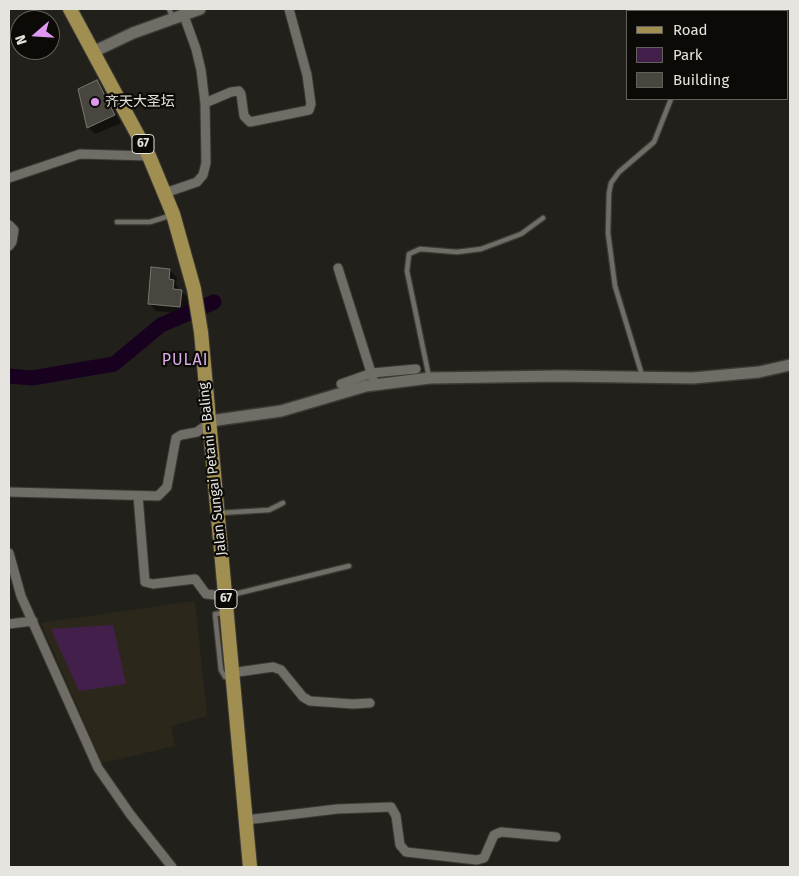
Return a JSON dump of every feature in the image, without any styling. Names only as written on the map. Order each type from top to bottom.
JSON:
[{"type":"main road","name":"Jalan Sungai Petani - Baling","points":[[70,9],[149,156],[173,214],[194,290],[201,332],[250,867]]},
{"type":"street","points":[[93,52],[175,13],[200,9]]},
{"type":"street","points":[[205,103],[231,92],[239,91],[242,94],[244,116],[250,122],[309,110],[311,104],[307,75],[289,9]]},
{"type":"street","points":[[165,193],[193,184],[202,176],[207,158],[205,103],[196,49],[175,13]]},
{"type":"street","points":[[9,178],[80,154],[149,156]]},
{"type":"street","points":[[9,225],[14,230],[12,242],[9,246]]},
{"type":"street","points":[[338,268],[375,385]]},
{"type":"street","points":[[9,492],[155,496],[165,491],[176,438],[181,435],[197,432],[217,420],[281,411],[375,385],[430,378],[693,378],[759,372],[790,365]]},
{"type":"street","points":[[341,384],[372,373],[416,369]]},
{"type":"street","points":[[138,496],[143,579],[145,582],[153,584],[195,580],[206,594],[226,596]]},
{"type":"street","points":[[9,553],[19,590],[103,778],[172,867]]},
{"type":"street","points":[[9,624],[33,621]]},
{"type":"street","points":[[231,675],[274,667],[281,670],[303,697],[310,701],[322,703],[370,703]]},
{"type":"street","points":[[246,820],[337,809],[391,806],[396,816],[400,845],[406,852],[476,860],[484,858],[494,835],[501,832],[556,837]]},
{"type":"lane","points":[[643,377],[615,286],[608,233],[609,192],[611,183],[619,172],[654,142],[671,100]]},
{"type":"lane","points":[[117,222],[150,222],[173,214]]},
{"type":"lane","points":[[430,378],[407,271],[409,254],[420,249],[457,252],[481,249],[521,234],[543,218]]},
{"type":"lane","points":[[218,513],[269,510],[283,503]]},
{"type":"lane","points":[[226,596],[349,566]]},
{"type":"shaded area","points":[[195,601],[207,716],[171,726],[175,746],[102,763],[41,623]]},
{"type":"green space","points":[[113,625],[126,684],[79,691],[51,629]]},
{"type":"building","name":"齐天大圣坛","points":[[97,80],[115,115],[87,128],[78,89]]},
{"type":"building","points":[[151,267],[170,269],[169,279],[174,280],[173,289],[182,290],[180,307],[148,304]]},
{"type":"waterway","points":[[9,376],[32,378],[114,364],[161,325],[214,302]]},
{"type":"place","name":"齐天大圣坛","points":[[95,102]]},
{"type":"district","name":"PULAI","points":[[185,361]]}]
